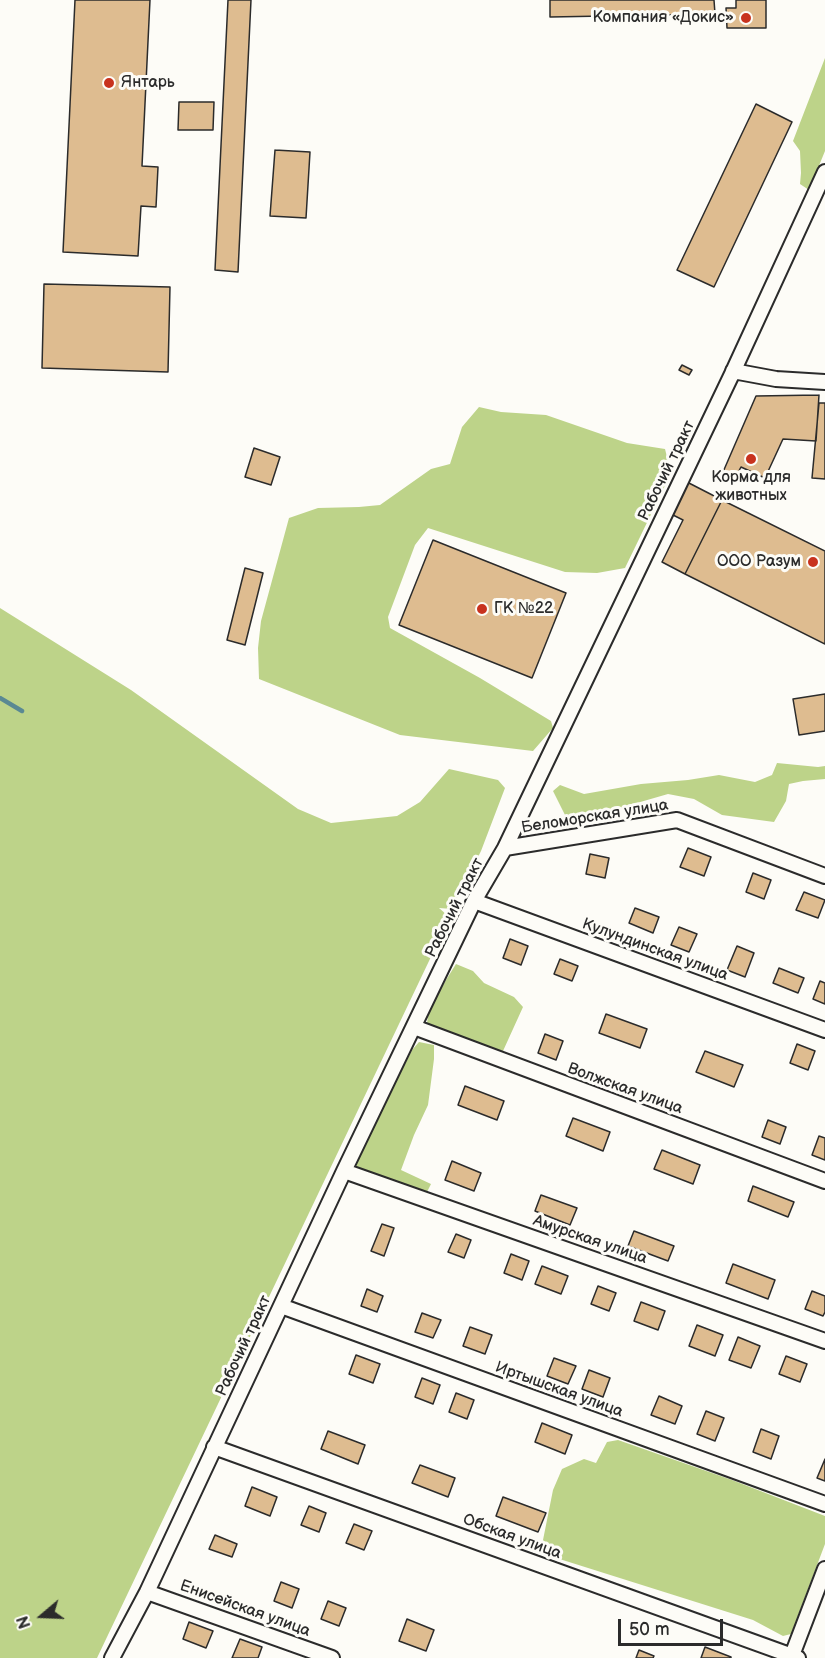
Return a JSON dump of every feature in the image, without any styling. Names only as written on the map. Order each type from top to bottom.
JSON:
[{"type":"street","name":"Рабочий тракт","points":[[112,1658],[147,1592],[344,1171],[474,901],[505,848],[734,371],[825,172]]},
{"type":"street","points":[[734,371],[776,379],[825,382]]},
{"type":"street","name":"Беломорская улица","points":[[505,848],[677,820],[825,876]]},
{"type":"street","name":"Кулундинская улица","points":[[474,901],[825,1030]]},
{"type":"street","name":"Волжская улица","points":[[414,1027],[825,1180]]},
{"type":"street","name":"Амурская улица","points":[[344,1171],[825,1341]]},
{"type":"street","name":"Иртышская улица","points":[[281,1306],[825,1504]]},
{"type":"street","name":"Обская улица","points":[[214,1448],[794,1657]]},
{"type":"street","points":[[794,1657],[825,1569]]},
{"type":"street","name":"Енисейская улица","points":[[147,1592],[332,1658]]},
{"type":"green space","points":[[825,58],[825,151],[809,190],[800,184],[800,151],[793,141]]},
{"type":"green space","points":[[479,407],[501,412],[546,415],[627,443],[665,449],[671,473],[625,568],[597,573],[565,572],[428,528],[415,545],[388,617],[390,628],[551,721],[553,728],[533,751],[400,735],[259,679],[258,648],[261,621],[289,518],[318,508],[380,505],[431,469],[450,464],[462,427]]},
{"type":"green space","points":[[0,608],[131,690],[298,809],[331,823],[397,816],[420,802],[449,769],[498,780],[505,788],[481,851],[452,909],[439,908],[447,915],[436,935],[439,940],[97,1658],[0,1658]]},
{"type":"green space","points":[[777,763],[825,766],[825,779],[789,784],[786,801],[774,822],[722,815],[694,799],[668,794],[571,822],[567,819],[553,791],[560,785],[584,794],[641,784],[719,775],[755,782],[772,775]]},
{"type":"green space","points":[[456,964],[473,971],[484,983],[514,997],[523,1007],[503,1051],[451,1035],[427,1024],[428,1014]]},
{"type":"green space","points":[[419,1042],[434,1045],[428,1105],[401,1170],[431,1184],[427,1192],[374,1177],[357,1167],[355,1163],[412,1050]]},
{"type":"green space","points":[[618,1440],[825,1516],[825,1544],[791,1634],[783,1636],[753,1620],[550,1556],[542,1545],[553,1490],[562,1469],[584,1459],[596,1463],[607,1442]]},
{"type":"building","name":"Янтарь","points":[[75,0],[150,0],[142,166],[158,167],[156,207],[141,206],[138,256],[63,252]]},
{"type":"building","points":[[228,0],[251,0],[238,272],[215,270]]},
{"type":"building","points":[[550,0],[714,0],[715,14],[550,17]]},
{"type":"building","name":"Компания «Докис»","points":[[736,0],[766,0],[766,28],[727,28],[726,8],[736,8]]},
{"type":"building","points":[[179,102],[214,102],[213,130],[178,130]]},
{"type":"building","points":[[756,104],[792,122],[714,287],[677,270]]},
{"type":"building","points":[[275,150],[310,152],[306,218],[270,216]]},
{"type":"building","points":[[44,284],[170,287],[168,372],[42,368]]},
{"type":"building","points":[[682,365],[692,370],[689,375],[679,370]]},
{"type":"building","points":[[819,395],[816,441],[783,439],[765,478],[741,467],[735,478],[723,472],[756,396]]},
{"type":"building","points":[[819,403],[825,403],[825,479],[812,478]]},
{"type":"building","points":[[254,448],[280,457],[271,485],[245,477]]},
{"type":"building","points":[[685,481],[722,500],[685,574],[662,562],[683,520],[669,513]]},
{"type":"building","points":[[722,500],[825,551],[825,644],[685,574]]},
{"type":"building","name":"ГК №22","points":[[433,540],[566,593],[532,678],[399,625]]},
{"type":"building","points":[[245,568],[263,573],[245,645],[227,640]]},
{"type":"building","points":[[825,694],[825,731],[799,735],[793,699]]},
{"type":"building","points":[[688,848],[711,857],[704,876],[680,867]]},
{"type":"building","points":[[590,854],[609,858],[605,878],[586,874]]},
{"type":"building","points":[[753,873],[771,880],[764,899],[746,892]]},
{"type":"building","points":[[804,892],[825,900],[818,918],[796,910]]},
{"type":"building","points":[[635,908],[659,917],[653,933],[629,923]]},
{"type":"building","points":[[679,927],[697,934],[689,952],[671,945]]},
{"type":"building","points":[[510,939],[528,946],[521,965],[503,958]]},
{"type":"building","points":[[737,946],[754,953],[745,977],[727,970]]},
{"type":"building","points":[[560,959],[578,966],[572,981],[554,974]]},
{"type":"building","points":[[779,968],[804,978],[798,993],[773,983]]},
{"type":"building","points":[[820,981],[825,983],[825,1004],[813,999]]},
{"type":"building","points":[[606,1014],[647,1029],[640,1048],[599,1033]]},
{"type":"building","points":[[545,1034],[563,1041],[556,1060],[538,1053]]},
{"type":"building","points":[[797,1044],[815,1051],[808,1070],[790,1063]]},
{"type":"building","points":[[705,1051],[743,1065],[734,1087],[696,1072]]},
{"type":"building","points":[[465,1086],[504,1101],[497,1120],[458,1105]]},
{"type":"building","points":[[573,1118],[610,1132],[603,1151],[566,1136]]},
{"type":"building","points":[[768,1120],[786,1127],[780,1144],[762,1137]]},
{"type":"building","points":[[819,1136],[825,1138],[825,1160],[812,1155]]},
{"type":"building","points":[[662,1150],[700,1165],[693,1184],[654,1169]]},
{"type":"building","points":[[452,1161],[481,1173],[474,1191],[445,1180]]},
{"type":"building","points":[[753,1186],[794,1202],[788,1217],[748,1201]]},
{"type":"building","points":[[541,1195],[577,1208],[570,1225],[535,1211]]},
{"type":"building","points":[[382,1224],[394,1228],[384,1256],[371,1251]]},
{"type":"building","points":[[634,1231],[674,1246],[668,1261],[628,1246]]},
{"type":"building","points":[[456,1234],[471,1240],[464,1258],[448,1252]]},
{"type":"building","points":[[511,1254],[529,1261],[522,1280],[504,1273]]},
{"type":"building","points":[[733,1264],[775,1280],[768,1299],[726,1283]]},
{"type":"building","points":[[542,1266],[568,1276],[561,1294],[535,1284]]},
{"type":"building","points":[[598,1286],[616,1293],[609,1311],[591,1304]]},
{"type":"building","points":[[367,1289],[383,1296],[377,1312],[361,1306]]},
{"type":"building","points":[[812,1291],[825,1296],[823,1316],[805,1309]]},
{"type":"building","points":[[641,1302],[665,1311],[658,1330],[634,1321]]},
{"type":"building","points":[[422,1313],[441,1320],[433,1338],[415,1332]]},
{"type":"building","points":[[697,1325],[723,1335],[715,1356],[689,1346]]},
{"type":"building","points":[[470,1327],[492,1335],[485,1354],[463,1346]]},
{"type":"building","points":[[738,1337],[760,1346],[751,1368],[729,1360]]},
{"type":"building","points":[[356,1355],[380,1364],[373,1383],[349,1374]]},
{"type":"building","points":[[786,1356],[807,1364],[800,1382],[779,1374]]},
{"type":"building","points":[[554,1358],[576,1366],[568,1384],[547,1376]]},
{"type":"building","points":[[589,1370],[610,1378],[603,1397],[582,1389]]},
{"type":"building","points":[[422,1378],[440,1385],[433,1404],[415,1397]]},
{"type":"building","points":[[456,1393],[474,1400],[467,1419],[449,1412]]},
{"type":"building","points":[[659,1396],[682,1406],[675,1424],[651,1415]]},
{"type":"building","points":[[706,1411],[724,1418],[715,1441],[697,1434]]},
{"type":"building","points":[[542,1423],[572,1435],[565,1454],[535,1442]]},
{"type":"building","points":[[761,1429],[779,1436],[771,1459],[753,1452]]},
{"type":"building","points":[[328,1431],[365,1445],[358,1464],[321,1449]]},
{"type":"building","points":[[825,1459],[825,1481],[817,1478]]},
{"type":"building","points":[[420,1465],[455,1478],[448,1497],[412,1483]]},
{"type":"building","points":[[252,1487],[277,1497],[270,1516],[245,1506]]},
{"type":"building","points":[[503,1497],[546,1513],[538,1532],[496,1516]]},
{"type":"building","points":[[309,1506],[326,1513],[319,1532],[301,1525]]},
{"type":"building","points":[[354,1524],[372,1531],[364,1550],[346,1543]]},
{"type":"building","points":[[215,1535],[237,1544],[232,1557],[209,1549]]},
{"type":"building","points":[[281,1582],[299,1589],[292,1608],[274,1601]]},
{"type":"building","points":[[328,1601],[346,1608],[339,1626],[321,1619]]},
{"type":"building","points":[[407,1619],[434,1630],[426,1651],[399,1641]]},
{"type":"building","points":[[189,1622],[213,1631],[206,1648],[183,1639]]},
{"type":"building","points":[[240,1639],[262,1647],[258,1658],[232,1658]]},
{"type":"building","points":[[705,1647],[731,1657],[731,1658],[701,1658]]},
{"type":"building","points":[[639,1650],[654,1656],[653,1658],[636,1658]]},
{"type":"waterway","points":[[0,698],[22,711]]},
{"type":"place","name":"Компания «Докис»","points":[[746,18]]},
{"type":"place","name":"Янтарь","points":[[109,83]]},
{"type":"place","name":"Корма для животных","points":[[751,459]]},
{"type":"place","name":"ООО Разум","points":[[813,562]]},
{"type":"place","name":"ГК №22","points":[[482,609]]}]
